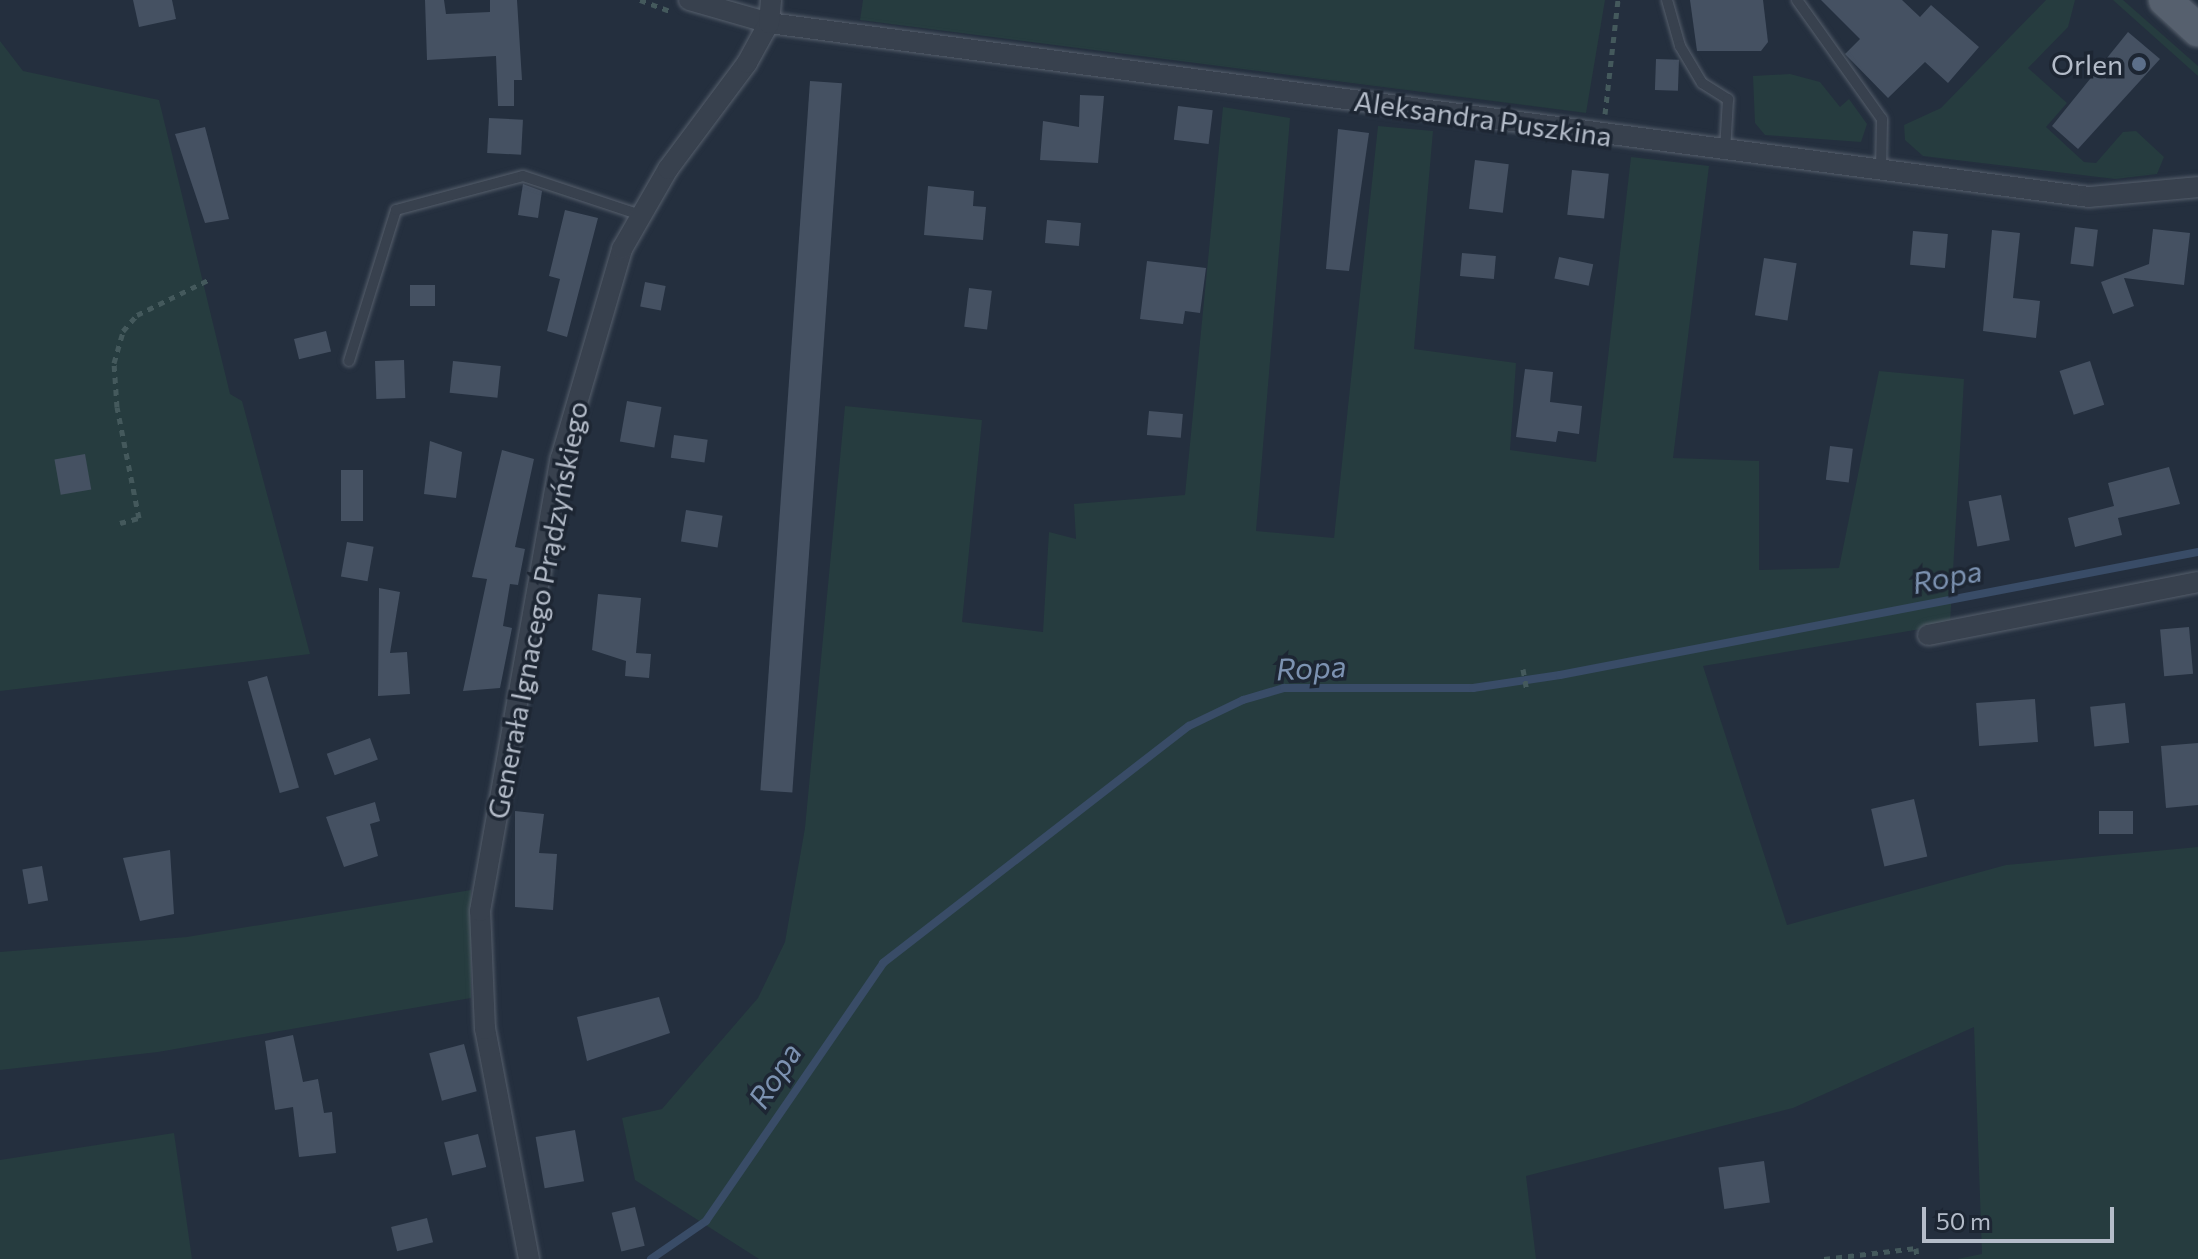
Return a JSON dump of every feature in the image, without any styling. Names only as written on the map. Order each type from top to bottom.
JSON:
[{"type":"main road","points":[[2165,0],[2198,30]]},
{"type":"street","name":"Aleksandra Puszkina","points":[[689,0],[769,23],[2089,197],[2198,187]]},
{"type":"street","points":[[769,23],[771,0]]},
{"type":"street","name":"Generała Ignacego Prądzyńskiego","points":[[529,1259],[485,1029],[480,911],[561,458],[603,302],[640,215],[769,23]]},
{"type":"street","points":[[1928,635],[2198,582]]},
{"type":"lane","points":[[1667,0],[1680,46],[1702,83],[1728,99],[1725,151]]},
{"type":"lane","points":[[1797,0],[1882,119],[1881,171]]},
{"type":"lane","points":[[349,361],[351,344],[365,328],[386,230],[404,206],[523,176],[640,215]]},
{"type":"path","points":[[1603,134],[1618,0]]},
{"type":"path","points":[[120,523],[139,518],[117,407],[114,363],[123,331],[137,315],[208,280]]},
{"type":"path","points":[[1523,669],[1527,692]]},
{"type":"path","points":[[1824,1259],[1916,1248],[1917,1259]]},
{"type":"green space","points":[[863,0],[1605,0],[1586,113],[860,20]]},
{"type":"green space","points":[[2046,0],[2075,0],[2068,27],[2028,68],[2067,103],[2046,127],[2084,162],[2096,163],[2123,132],[2136,131],[2164,157],[2157,174],[2115,179],[1923,156],[1905,140],[1904,125],[1941,108]]},
{"type":"green space","points":[[2113,0],[2123,0],[2198,66],[2198,76]]},
{"type":"green space","points":[[0,41],[23,71],[159,100],[230,394],[242,401],[310,654],[0,691]]},
{"type":"green space","points":[[1790,74],[1820,82],[1840,107],[1849,99],[1867,124],[1861,142],[1765,135],[1755,123],[1753,76]]},
{"type":"green space","points":[[1223,107],[1290,118],[1256,531],[1334,538],[1378,126],[1433,131],[1414,349],[1516,363],[1510,450],[1596,462],[1631,157],[1709,166],[1673,458],[1759,461],[1759,570],[1839,568],[1879,371],[1964,379],[1950,624],[1703,666],[1787,925],[2006,865],[2198,847],[2198,1259],[1957,1259],[1982,1254],[1974,1027],[1793,1108],[1526,1176],[1536,1259],[759,1259],[635,1180],[622,1118],[662,1109],[758,998],[785,942],[805,828],[845,406],[982,420],[962,622],[1043,632],[1049,532],[1076,539],[1074,504],[1185,495]]},
{"type":"green space","points":[[471,890],[471,998],[158,1052],[0,1070],[0,952],[187,937]]},
{"type":"green space","points":[[174,1133],[192,1259],[0,1259],[0,1160]]},
{"type":"building","points":[[133,0],[172,0],[176,19],[139,27]]},
{"type":"building","points":[[425,0],[444,0],[446,14],[490,12],[490,0],[517,0],[522,80],[514,80],[514,106],[498,106],[496,56],[427,60]]},
{"type":"building","points":[[1690,0],[1763,0],[1768,42],[1761,51],[1697,51]]},
{"type":"building","points":[[1821,0],[1902,0],[1920,17],[1931,5],[1979,47],[1948,83],[1925,62],[1888,98],[1845,54],[1860,39]]},
{"type":"building","points":[[2128,32],[2160,59],[2078,149],[2052,126]]},
{"type":"building","points":[[1656,59],[1679,60],[1678,91],[1655,90]]},
{"type":"building","points":[[810,81],[842,83],[792,793],[760,790]]},
{"type":"building","points":[[1080,95],[1104,96],[1098,163],[1040,160],[1043,121],[1079,127]]},
{"type":"building","points":[[1178,106],[1213,110],[1209,144],[1174,140]]},
{"type":"building","points":[[489,118],[523,120],[521,155],[487,153]]},
{"type":"building","points":[[205,127],[229,219],[205,223],[175,134]]},
{"type":"building","points":[[1338,129],[1369,133],[1349,271],[1326,269]]},
{"type":"building","points":[[1475,160],[1509,164],[1503,213],[1469,209]]},
{"type":"building","points":[[1572,170],[1609,174],[1604,219],[1567,215]]},
{"type":"building","points":[[523,184],[542,191],[538,218],[518,215]]},
{"type":"building","points":[[928,186],[974,191],[973,206],[986,207],[983,240],[924,235]]},
{"type":"building","points":[[565,210],[598,218],[567,337],[547,331],[560,279],[549,276]]},
{"type":"building","points":[[1047,220],[1081,223],[1079,246],[1045,243]]},
{"type":"building","points":[[2075,227],[2098,230],[2093,267],[2070,264]]},
{"type":"building","points":[[2153,229],[2190,233],[2184,285],[2124,278],[2134,306],[2113,314],[2101,282],[2149,264]]},
{"type":"building","points":[[1992,230],[2020,233],[2013,298],[2040,301],[2036,338],[1983,331]]},
{"type":"building","points":[[1913,231],[1948,234],[1945,268],[1910,265]]},
{"type":"building","points":[[1462,253],[1496,256],[1494,279],[1460,276]]},
{"type":"building","points":[[1559,257],[1593,264],[1589,286],[1554,279]]},
{"type":"building","points":[[1764,258],[1797,263],[1788,320],[1755,315]]},
{"type":"building","points":[[1147,261],[1206,268],[1200,313],[1185,311],[1183,324],[1140,319]]},
{"type":"building","points":[[645,282],[666,286],[661,311],[640,307]]},
{"type":"building","points":[[410,285],[435,285],[435,306],[410,306]]},
{"type":"building","points":[[969,288],[992,291],[987,330],[964,327]]},
{"type":"building","points":[[326,331],[331,351],[299,359],[294,339]]},
{"type":"building","points":[[404,360],[405,398],[376,399],[375,361]]},
{"type":"building","points":[[453,361],[501,366],[497,398],[450,393]]},
{"type":"building","points":[[2090,361],[2104,405],[2074,415],[2060,371]]},
{"type":"building","points":[[1525,369],[1553,372],[1550,402],[1582,406],[1579,434],[1558,431],[1556,442],[1516,437]]},
{"type":"building","points":[[627,401],[661,407],[654,447],[620,441]]},
{"type":"building","points":[[1149,411],[1183,414],[1181,438],[1147,435]]},
{"type":"building","points":[[674,435],[708,440],[704,463],[671,458]]},
{"type":"building","points":[[430,441],[462,452],[456,498],[424,494]]},
{"type":"building","points":[[1830,446],[1853,449],[1849,483],[1826,480]]},
{"type":"building","points":[[502,450],[534,459],[515,547],[525,549],[518,585],[510,584],[503,626],[512,628],[500,688],[463,691],[487,579],[472,577]]},
{"type":"building","points":[[85,454],[91,489],[61,495],[54,459]]},
{"type":"building","points":[[2169,467],[2180,504],[2118,518],[2122,535],[2075,547],[2068,518],[2114,506],[2108,483]]},
{"type":"building","points":[[341,470],[363,470],[363,521],[341,521]]},
{"type":"building","points":[[2001,495],[2010,540],[1977,546],[1969,501]]},
{"type":"building","points":[[686,510],[723,516],[718,547],[681,542]]},
{"type":"building","points":[[347,542],[374,547],[368,581],[341,576]]},
{"type":"building","points":[[379,588],[400,592],[390,653],[407,652],[410,694],[378,696]]},
{"type":"building","points":[[598,594],[641,598],[636,653],[651,654],[649,678],[625,676],[626,661],[592,650]]},
{"type":"building","points":[[2189,627],[2193,674],[2164,676],[2160,630]]},
{"type":"building","points":[[267,676],[299,788],[280,793],[248,682]]},
{"type":"building","points":[[2035,699],[2038,742],[1979,746],[1976,703]]},
{"type":"building","points":[[2125,703],[2129,743],[2094,746],[2090,707]]},
{"type":"building","points":[[370,738],[378,760],[335,775],[327,754]]},
{"type":"building","points":[[2198,743],[2198,805],[2166,808],[2161,746]]},
{"type":"building","points":[[1914,799],[1927,856],[1884,866],[1871,809]]},
{"type":"building","points":[[375,802],[380,821],[370,824],[378,856],[344,867],[326,817]]},
{"type":"building","points":[[515,811],[544,814],[539,853],[557,854],[553,910],[515,907]]},
{"type":"building","points":[[2099,811],[2133,811],[2133,834],[2099,834]]},
{"type":"building","points":[[170,850],[174,914],[140,921],[123,858]]},
{"type":"building","points":[[42,866],[48,900],[28,904],[22,869]]},
{"type":"building","points":[[659,997],[670,1033],[587,1061],[577,1017]]},
{"type":"building","points":[[293,1035],[303,1082],[318,1079],[324,1113],[332,1112],[336,1153],[299,1157],[293,1107],[275,1110],[265,1041]]},
{"type":"building","points":[[464,1044],[477,1091],[442,1101],[429,1053]]},
{"type":"building","points":[[575,1130],[584,1181],[545,1188],[536,1137]]},
{"type":"building","points":[[478,1134],[486,1167],[452,1175],[444,1142]]},
{"type":"building","points":[[1764,1161],[1770,1203],[1724,1209],[1718,1167]]},
{"type":"building","points":[[635,1207],[645,1246],[621,1252],[612,1213]]},
{"type":"building","points":[[427,1218],[433,1242],[397,1251],[391,1227]]},
{"type":"waterway","name":"Ropa","points":[[651,1259],[706,1221],[883,963],[1189,726],[1243,700],[1284,688],[1473,688],[1560,675],[2198,552]]},
{"type":"place","name":"Orlen","points":[[2139,64]]}]
